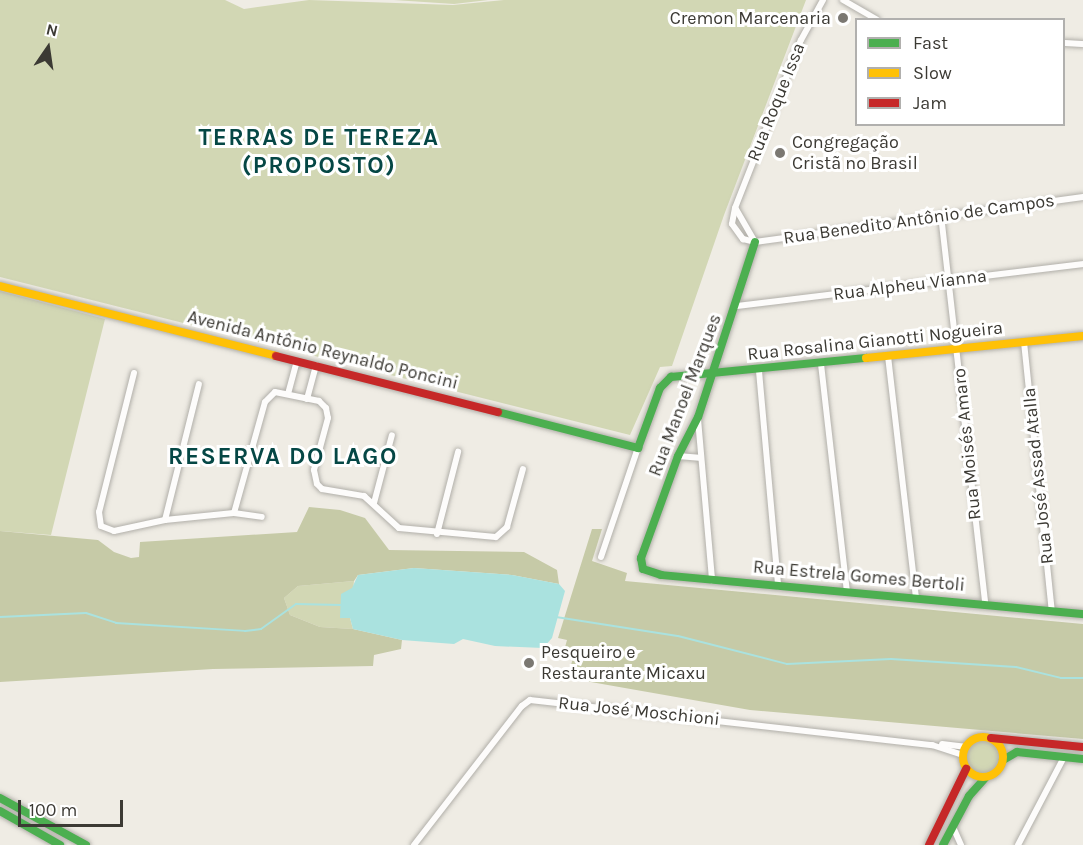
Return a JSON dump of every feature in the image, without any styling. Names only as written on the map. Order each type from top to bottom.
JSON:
[{"type":"street","name":"Rua Roque Issa","points":[[735,208],[801,40],[823,0]]},
{"type":"street","points":[[843,0],[874,18]]},
{"type":"street","points":[[1065,43],[1083,44]]},
{"type":"street","name":"Rua Benedito Antônio de Campos","points":[[755,242],[941,214],[1083,197]]},
{"type":"street","points":[[735,208],[755,242]]},
{"type":"street","points":[[735,208],[732,224],[742,239],[755,242]]},
{"type":"street","name":"Rua Moisés Amaro","points":[[941,214],[985,603]]},
{"type":"street","name":"Rua Manoel Marques","points":[[641,558],[678,456],[698,417],[737,306],[755,242]]},
{"type":"street","name":"Rua Alpheu Vianna","points":[[737,306],[1083,264]]},
{"type":"street","name":"Avenida Antônio Reynaldo Poncini","points":[[0,285],[638,448]]},
{"type":"street","name":"Rua Rosalina Gianotti Nogueira","points":[[638,448],[660,388],[671,377],[759,371],[1083,336]]},
{"type":"street","name":"Rua José Assad Atalla","points":[[1024,342],[1053,611]]},
{"type":"street","points":[[888,356],[916,597]]},
{"type":"street","points":[[288,394],[297,361]]},
{"type":"street","points":[[821,364],[847,592]]},
{"type":"street","points":[[307,399],[316,365]]},
{"type":"street","points":[[759,371],[778,586]]},
{"type":"street","points":[[134,373],[99,512],[104,529],[114,531],[165,520],[234,513],[262,517]]},
{"type":"street","points":[[165,520],[200,384]]},
{"type":"street","points":[[234,513],[265,402],[271,394],[288,394],[307,399],[326,408],[328,418],[314,470],[317,484],[322,489],[364,496],[399,528],[485,538],[503,534],[523,469]]},
{"type":"street","points":[[698,417],[699,458],[712,580]]},
{"type":"street","points":[[374,503],[392,435]]},
{"type":"street","points":[[601,557],[638,448]]},
{"type":"street","points":[[437,534],[458,452]]},
{"type":"street","points":[[678,456],[699,458]]},
{"type":"street","name":"Rua Estrela Gomes Bertoli","points":[[641,558],[643,569],[649,572],[712,580],[985,603],[1083,614]]},
{"type":"street","name":"Rua José Moschioni","points":[[414,845],[522,706],[530,700],[932,745],[964,751]]},
{"type":"street","points":[[929,845],[966,769],[964,751],[979,737],[1083,747]]},
{"type":"street","points":[[990,738],[999,744],[1003,760]]},
{"type":"street","points":[[943,845],[969,796],[985,778],[997,772],[1003,760],[1017,752],[1083,759]]},
{"type":"street","points":[[1018,845],[1064,757]]},
{"type":"street","points":[[966,769],[985,778]]},
{"type":"street","points":[[0,798],[86,845]]},
{"type":"street","points":[[0,811],[60,845]]},
{"type":"street","points":[[953,827],[962,845]]},
{"type":"green space","points":[[0,0],[225,0],[244,9],[309,0],[453,5],[504,0],[806,0],[724,215],[672,366],[660,367],[630,435],[0,277]]},
{"type":"green space","points":[[394,0],[488,0],[454,4]]},
{"type":"green space","points":[[0,291],[105,319],[51,535],[0,531]]},
{"type":"green space","points":[[309,507],[340,510],[365,518],[389,550],[524,552],[557,570],[559,584],[512,575],[414,568],[358,575],[354,581],[298,586],[284,598],[290,615],[320,627],[353,629],[402,640],[401,649],[374,655],[373,666],[213,669],[0,682],[0,531],[98,540],[114,552],[131,558],[139,557],[140,542],[297,532]]},
{"type":"green space","points":[[592,529],[602,529],[592,561],[627,573],[625,581],[1083,624],[1083,739],[750,710],[568,678],[574,653],[564,651],[567,640],[558,638]]},
{"type":"green space","points":[[354,581],[350,618],[353,629],[320,627],[290,615],[284,598],[298,586]]},
{"type":"green space","points":[[983,740],[995,745],[1000,757],[995,769],[983,774],[971,769],[966,757],[971,745]]},
{"type":"water","points":[[414,568],[512,575],[559,584],[565,591],[552,638],[543,648],[495,646],[463,639],[454,644],[402,640],[353,629],[350,618],[340,618],[341,594],[352,588],[358,575]]},
{"type":"waterway","points":[[0,617],[86,613],[116,623],[245,631],[261,629],[296,604],[341,605]]},
{"type":"waterway","points":[[556,617],[678,636],[787,664],[891,659],[1016,667],[1061,678],[1083,678]]},
{"type":"traffic: fast","points":[[755,242],[698,417],[678,456],[641,558],[643,569],[661,575],[1083,614]]},
{"type":"traffic: fast","points":[[498,412],[638,448],[660,388],[671,377],[866,358]]},
{"type":"traffic: fast","points":[[1003,760],[1017,752],[1083,759]]},
{"type":"traffic: fast","points":[[943,845],[969,796],[985,778]]},
{"type":"traffic: fast","points":[[0,798],[86,845]]},
{"type":"traffic: fast","points":[[0,811],[60,845]]},
{"type":"traffic: slow","points":[[0,286],[276,356]]},
{"type":"traffic: slow","points":[[866,358],[1083,336]]},
{"type":"traffic: slow","points":[[983,737],[991,738],[997,743],[1002,749],[1003,757],[1002,765],[997,771],[991,776],[983,777],[975,776],[969,771],[964,765],[963,757],[964,749],[969,743],[975,738],[983,737]]},
{"type":"traffic: jam","points":[[276,356],[498,412]]},
{"type":"traffic: jam","points":[[991,738],[1083,747]]},
{"type":"traffic: jam","points":[[929,845],[966,769]]},
{"type":"place","name":"Cremon Marcenaria","points":[[843,18]]},
{"type":"place","name":"Congregação Cristã no Brasil","points":[[780,153]]},
{"type":"place","name":"Pesqueiro e Restaurante Micaxu","points":[[529,663]]},
{"type":"district","name":"TERRAS DE TEREZA (PROPOSTO)","points":[[319,152]]},
{"type":"district","name":"RESERVA DO LAGO","points":[[283,457]]}]
